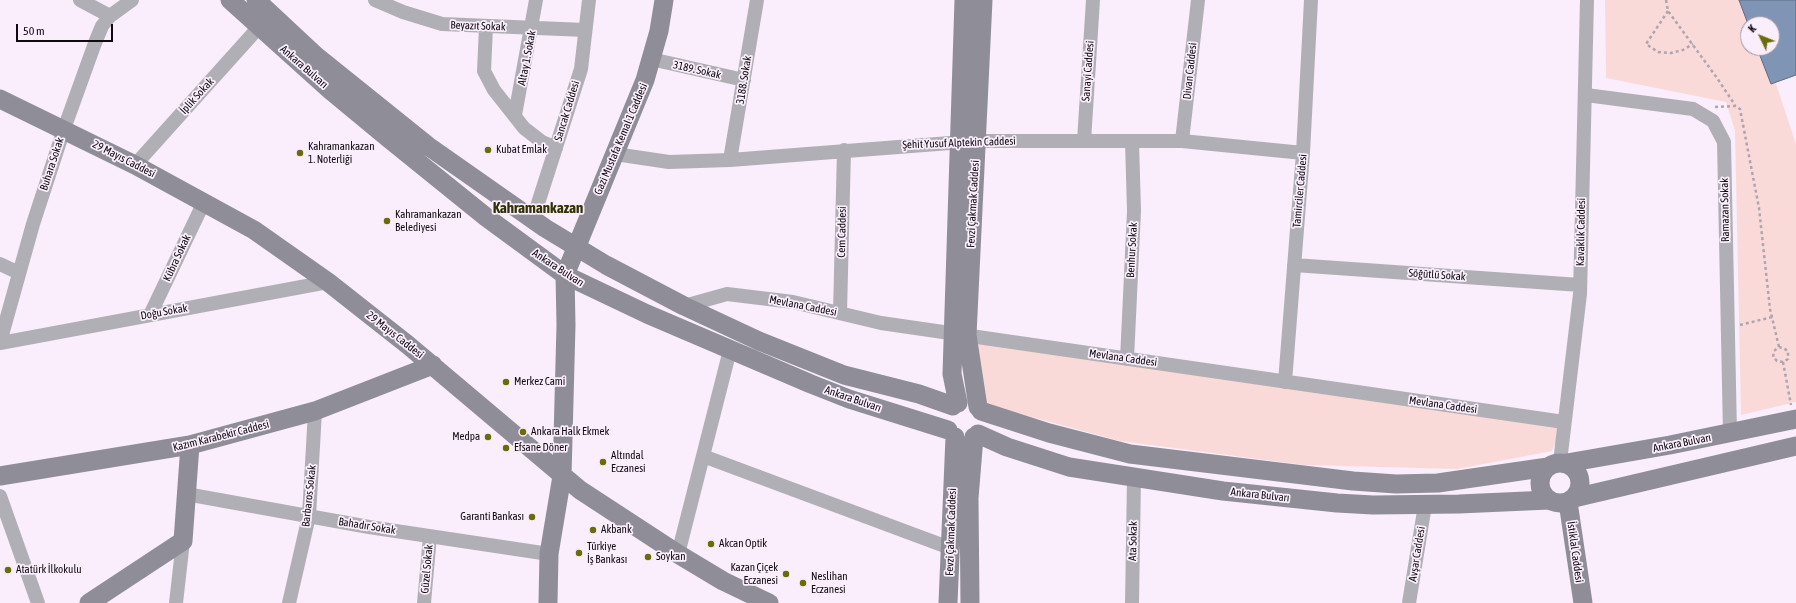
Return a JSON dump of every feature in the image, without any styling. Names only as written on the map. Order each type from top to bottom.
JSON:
[{"type":"main road","name":"Ankara Bulvarı","points":[[230,0],[330,90],[388,138],[486,217],[565,275],[614,299],[730,350],[849,399],[952,433]]},
{"type":"main road","name":"Ankara Bulvarı","points":[[256,0],[316,56],[387,115],[472,178],[576,247],[684,306],[759,341],[844,375],[919,394],[955,405]]},
{"type":"main road","name":"Gazi Mustafa Kemal 1 Caddesi","points":[[565,275],[646,80],[659,31],[664,0]]},
{"type":"main road","name":"Fevzi Çakmak Caddesi","points":[[955,405],[952,374],[960,334],[967,141],[964,0]]},
{"type":"main road","name":"Fevzi Çakmak Caddesi","points":[[967,141],[983,0]]},
{"type":"main road","name":"29 Mayıs Caddesi","points":[[0,99],[135,165],[254,230],[328,282],[433,365],[562,476],[600,504],[723,581],[768,603]]},
{"type":"main road","points":[[548,603],[549,554],[562,476],[566,325],[565,275]]},
{"type":"main road","name":"Fevzi Çakmak Caddesi","points":[[960,334],[980,409]]},
{"type":"main road","name":"Kazım Karabekir Caddesi","points":[[0,476],[190,445],[315,411],[433,365]]},
{"type":"main road","points":[[968,402],[980,409],[984,421],[981,431],[976,436],[964,440],[952,433],[946,420],[947,415],[955,405],[968,402]]},
{"type":"main road","name":"Ankara Bulvarı","points":[[980,409],[1060,437],[1130,454],[1353,481],[1396,484],[1438,483],[1558,464],[1730,434],[1795,419]]},
{"type":"main road","name":"Fevzi Çakmak Caddesi","points":[[948,603],[952,433]]},
{"type":"main road","name":"Ankara Bulvarı","points":[[976,436],[1069,467],[1134,478],[1223,491],[1330,502],[1425,505],[1549,500],[1561,504],[1571,500],[1796,446]]},
{"type":"main road","name":"Fevzi Çakmak Caddesi","points":[[970,603],[969,498],[976,436]]},
{"type":"main road","points":[[89,603],[183,541],[190,445]]},
{"type":"main road","points":[[1549,500],[1544,496],[1540,484],[1543,472],[1558,464],[1578,472],[1580,479],[1578,492],[1571,500]]},
{"type":"main road","name":"İstiklal Caddesi","points":[[1571,500],[1583,603]]},
{"type":"street","points":[[80,0],[110,16]]},
{"type":"street","name":"Buhara Sokak","points":[[0,342],[33,224],[64,129],[102,26],[110,16],[132,0]]},
{"type":"street","name":"Beyazıt Sokak","points":[[375,0],[403,12],[442,24],[486,27],[533,26],[585,30]]},
{"type":"street","name":"Altay 1. Sokak","points":[[516,115],[533,26],[536,0]]},
{"type":"street","name":"Sancak Caddesi","points":[[533,219],[581,69],[589,0]]},
{"type":"street","name":"3188. Sokak","points":[[730,160],[757,0]]},
{"type":"street","name":"Sanayi Caddesi","points":[[1084,141],[1093,0]]},
{"type":"street","name":"Divan Caddesi","points":[[1182,141],[1198,0]]},
{"type":"street","name":"Tamirciler Caddesi","points":[[1285,382],[1303,153],[1311,0]]},
{"type":"street","name":"Kavaklık Caddesi","points":[[1558,464],[1580,286],[1586,95],[1587,0]]},
{"type":"street","name":"İplik Sokak","points":[[135,165],[259,27]]},
{"type":"street","points":[[486,27],[484,71],[494,90],[530,133],[542,142],[556,148]]},
{"type":"street","name":"3189. Sokak","points":[[651,59],[744,80]]},
{"type":"street","name":"Ramazan Sokak","points":[[1586,95],[1693,109],[1713,121],[1724,142],[1730,434]]},
{"type":"street","name":"Şehit Yusuf Alptekin Caddesi","points":[[614,154],[669,162],[730,160],[967,141],[1182,141],[1303,153]]},
{"type":"street","name":"Benhur Sokak","points":[[1127,359],[1134,211],[1132,141]]},
{"type":"street","name":"Cem Caddesi","points":[[840,313],[844,150]]},
{"type":"street","name":"Kübra Sokak","points":[[150,315],[204,202]]},
{"type":"street","points":[[0,264],[19,273]]},
{"type":"street","name":"Söğütlü Sokak","points":[[1294,265],[1580,286]]},
{"type":"street","name":"Doğu Sokak","points":[[0,342],[328,282]]},
{"type":"street","name":"Mevlana Caddesi","points":[[684,306],[727,294],[793,302],[881,323],[1564,422]]},
{"type":"street","points":[[678,554],[730,350]]},
{"type":"street","name":"Barbaros Sokak","points":[[289,603],[309,516],[315,411]]},
{"type":"street","points":[[703,456],[950,548]]},
{"type":"street","name":"Ata Sokak","points":[[1132,603],[1134,478]]},
{"type":"street","name":"Bahadır Sokak","points":[[186,494],[309,516],[549,554]]},
{"type":"street","points":[[0,496],[5,525],[38,603]]},
{"type":"street","name":"Avşar Caddesi","points":[[1409,603],[1425,505]]},
{"type":"street","name":"Güzel Sokak","points":[[424,603],[430,536]]},
{"type":"street","points":[[176,603],[183,541]]},
{"type":"path","points":[[1666,0],[1668,11],[1717,78],[1735,106],[1740,109],[1759,208],[1772,317],[1779,347]]},
{"type":"path","points":[[1668,11],[1646,44],[1658,52],[1671,53],[1683,50],[1693,44]]},
{"type":"path","points":[[1700,114],[1719,106],[1735,106]]},
{"type":"path","points":[[1728,328],[1772,317]]},
{"type":"path","points":[[1779,347],[1788,351],[1788,359],[1783,362],[1776,362],[1773,357],[1774,351],[1779,347]]},
{"type":"path","points":[[1783,362],[1795,419]]},
{"type":"shaded area","points":[[1605,0],[1745,0],[1752,16],[1740,16],[1740,56],[1767,56],[1796,144],[1796,402],[1741,415],[1735,131],[1726,102],[1606,78]]},
{"type":"shaded area","points":[[973,342],[1564,422],[1552,451],[1457,469],[1304,465],[1120,441],[984,404]]},
{"type":"water","points":[[1739,0],[1796,0],[1796,75],[1771,84],[1760,56],[1780,56],[1780,16],[1745,16]]},
{"type":"place","name":"Kubat Emlak","points":[[488,150]]},
{"type":"place","name":"Kahramankazan 1. Noterliği","points":[[300,153]]},
{"type":"place","name":"Kahramankazan Belediyesi","points":[[387,221]]},
{"type":"place","name":"Merkez Cami","points":[[506,382]]},
{"type":"place","name":"Ankara Halk Ekmek","points":[[523,432]]},
{"type":"place","name":"Medpa","points":[[488,437]]},
{"type":"place","name":"Efsane Döner","points":[[506,448]]},
{"type":"place","name":"Altındal Eczanesi","points":[[603,462]]},
{"type":"place","name":"Garanti Bankası","points":[[532,517]]},
{"type":"place","name":"Akbank","points":[[593,530]]},
{"type":"place","name":"Akcan Optik","points":[[711,544]]},
{"type":"place","name":"Türkiye İş Bankası","points":[[579,553]]},
{"type":"place","name":"Soykan","points":[[648,557]]},
{"type":"place","name":"Atatürk İlkokulu","points":[[8,570]]},
{"type":"place","name":"Kazan Çiçek Eczanesi","points":[[786,574]]},
{"type":"place","name":"Neslihan Eczanesi","points":[[803,583]]},
{"type":"district","name":"Kahramankazan","points":[[538,208]]}]
